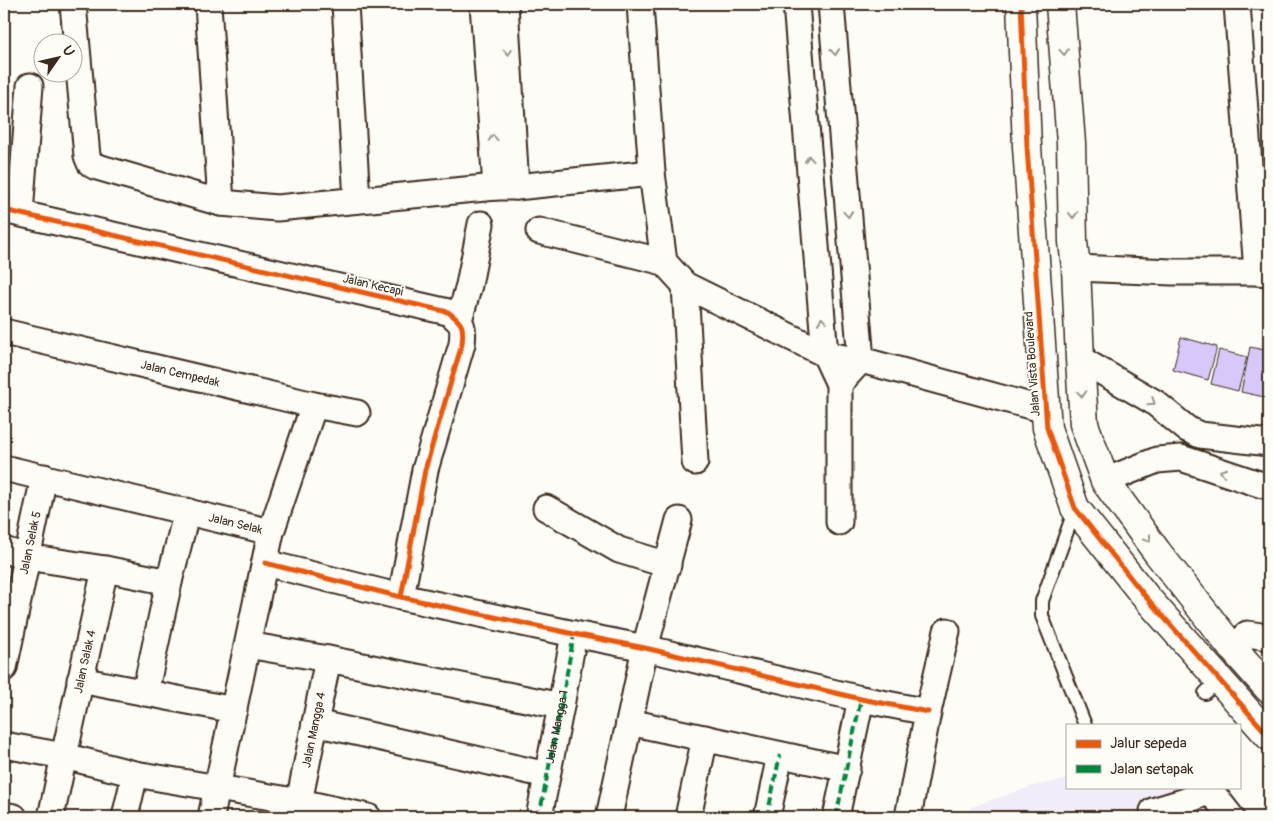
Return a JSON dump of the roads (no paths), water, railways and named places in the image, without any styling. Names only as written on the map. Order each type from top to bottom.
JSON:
[{"type":"street","points":[[73,4],[87,156],[90,163],[94,166],[221,203],[277,208],[652,173]]},
{"type":"street","points":[[208,4],[221,203]]},
{"type":"street","points":[[345,4],[357,200]]},
{"type":"street","points":[[483,4],[506,187]]},
{"type":"street","points":[[505,4],[506,187]]},
{"type":"street","points":[[640,4],[652,173],[664,262]]},
{"type":"street","points":[[796,4],[825,354],[839,384],[839,522]]},
{"type":"street","points":[[831,4],[860,360],[839,384]]},
{"type":"street","name":"Jalan Vista Boulevard","points":[[1021,4],[1027,147],[1047,428],[1075,508],[1145,596],[1212,687],[1269,736]]},
{"type":"street","points":[[1060,4],[1071,143],[1073,242],[1084,424],[1105,481],[1157,552],[1230,645],[1269,689]]},
{"type":"street","points":[[1076,268],[1263,273],[1237,4]]},
{"type":"street","points":[[12,211],[30,86]]},
{"type":"street","points":[[804,104],[839,103]]},
{"type":"street","name":"Jalan Kecapi","points":[[12,211],[448,312],[459,320]]},
{"type":"street","points":[[401,596],[425,470],[462,344],[463,331],[459,320],[469,285],[481,224]]},
{"type":"street","points":[[539,231],[664,262],[685,285],[825,354],[860,360],[1045,410],[1084,424]]},
{"type":"street","points":[[685,285],[695,462]]},
{"type":"street","name":"Jalan Cempedak","points":[[4,332],[314,405],[356,413]]},
{"type":"street","points":[[1080,359],[1154,402],[1187,429],[1200,435],[1269,443]]},
{"type":"street","points":[[272,532],[314,405]]},
{"type":"street","points":[[1075,508],[1105,481],[1157,460],[1181,458],[1269,486]]},
{"type":"street","name":"Jalan Selak","points":[[4,468],[272,532],[211,817]]},
{"type":"street","name":"Jalan Selak 5","points":[[5,662],[15,553],[44,477]]},
{"type":"street","points":[[546,508],[620,550],[668,565]]},
{"type":"street","points":[[145,693],[169,582],[187,511]]},
{"type":"street","points":[[609,817],[645,648],[680,520]]},
{"type":"street","points":[[15,553],[169,582]]},
{"type":"street","points":[[265,563],[401,596],[645,648],[861,699],[928,712]]},
{"type":"street","name":"Jalan Salak 4","points":[[51,817],[105,569]]},
{"type":"street","points":[[908,817],[928,712],[947,631]]},
{"type":"street","name":"Jalan Mangga 1","points":[[539,817],[574,634]]},
{"type":"street","points":[[248,645],[328,659],[561,706]]},
{"type":"street","name":"Jalan Mangga 4","points":[[298,810],[328,659]]},
{"type":"street","points":[[80,680],[234,710]]},
{"type":"street","points":[[836,817],[861,699]]},
{"type":"street","points":[[315,722],[548,775]]},
{"type":"street","points":[[629,722],[847,769]]},
{"type":"street","points":[[688,817],[705,738]]},
{"type":"street","points":[[4,745],[64,756],[135,774],[217,789],[298,810],[363,817]]},
{"type":"street","points":[[767,817],[780,755]]},
{"type":"street","points":[[125,817],[135,774]]},
{"type":"street","points":[[1153,811],[1186,801],[1207,792],[1217,799],[1231,817]]},
{"type":"street","points":[[4,815],[14,817]]},
{"type":"lane","points":[[1075,508],[1042,601],[1042,616],[1085,724]]}]
